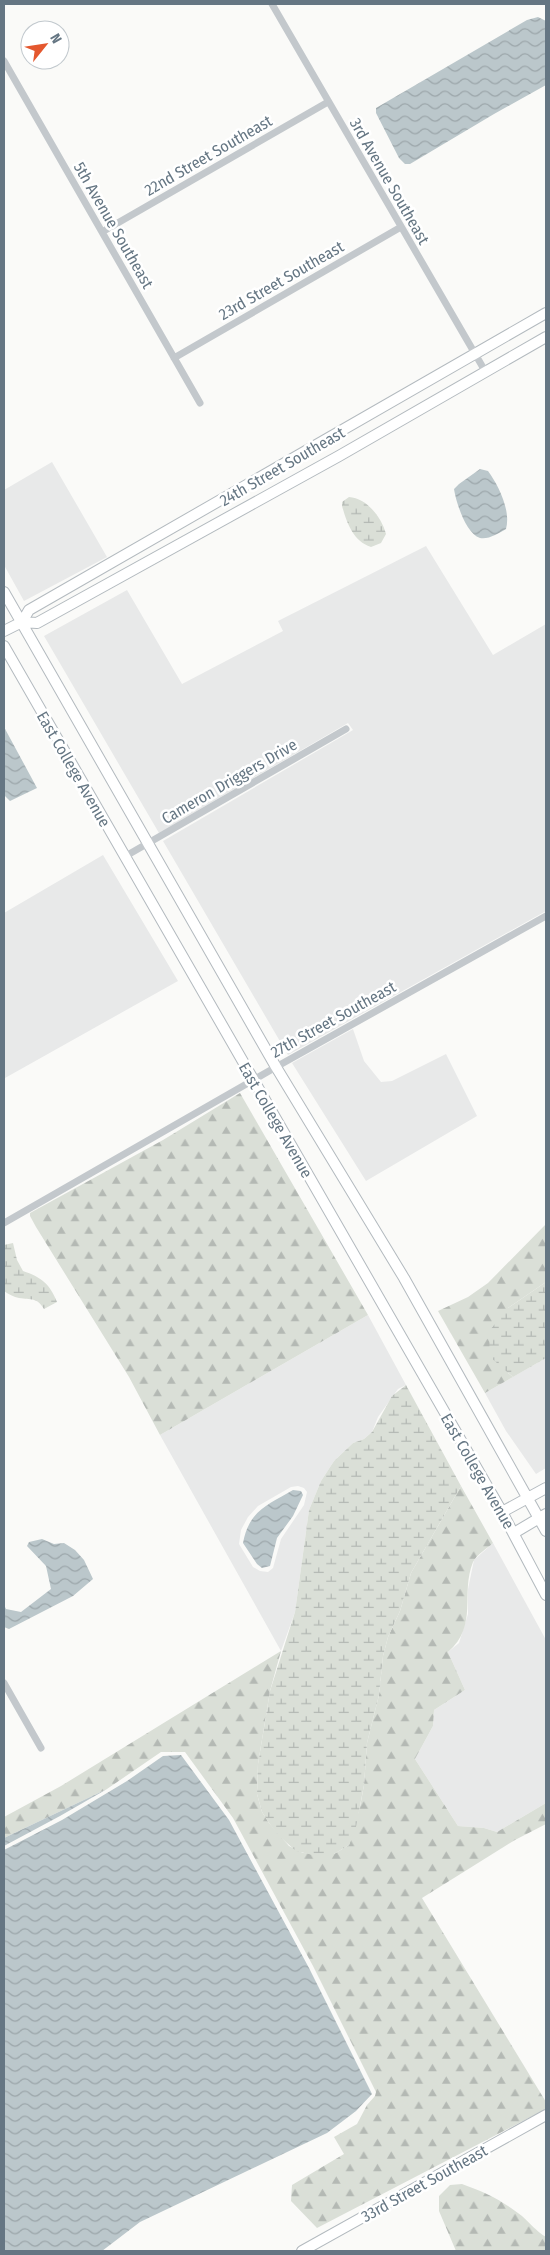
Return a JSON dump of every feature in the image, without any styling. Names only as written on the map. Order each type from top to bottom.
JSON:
[{"type":"main road","name":"24th Street Southeast","points":[[22,622],[29,610],[546,313]]},
{"type":"main road","name":"24th Street Southeast","points":[[4,631],[22,622],[42,620],[340,456],[546,337]]},
{"type":"main road","name":"East College Avenue","points":[[4,592],[276,1067],[404,1278],[528,1498],[543,1516],[546,1531]]},
{"type":"main road","name":"East College Avenue","points":[[4,646],[514,1533],[546,1595]]},
{"type":"main road","points":[[502,1512],[546,1488]]},
{"type":"main road","points":[[514,1533],[543,1516]]},
{"type":"main road","name":"33rd Street Southeast","points":[[302,2251],[546,2115]]},
{"type":"street","name":"3rd Avenue Southeast","points":[[272,4],[485,371]]},
{"type":"street","name":"5th Avenue Southeast","points":[[4,61],[200,403]]},
{"type":"street","name":"22nd Street Southeast","points":[[102,232],[328,102]]},
{"type":"street","name":"23rd Street Southeast","points":[[174,358],[401,227]]},
{"type":"street","name":"Cameron Driggers Drive","points":[[124,857],[346,729]]},
{"type":"street","name":"27th Street Southeast","points":[[4,1223],[253,1080],[546,916]]},
{"type":"street","points":[[4,1683],[41,1748]]},
{"type":"shaded area","points":[[52,462],[107,557],[24,601],[4,565],[4,490]]},
{"type":"shaded area","points":[[426,546],[493,655],[546,624],[546,911],[288,1055],[163,841],[353,730],[348,723],[159,833],[44,636],[127,590],[182,684],[283,631],[278,621]]},
{"type":"shaded area","points":[[103,855],[178,981],[5,1078],[4,913]]},
{"type":"shaded area","points":[[353,1029],[364,1061],[381,1082],[392,1081],[446,1054],[477,1116],[366,1181],[292,1063]]},
{"type":"shaded area","points":[[368,1315],[406,1385],[398,1389],[378,1417],[372,1432],[364,1439],[353,1443],[334,1461],[321,1481],[309,1510],[295,1612],[281,1651],[160,1435]],"holes":[[[298,1486],[304,1488],[307,1492],[304,1505],[281,1539],[273,1568],[268,1572],[260,1571],[253,1567],[239,1544],[241,1530],[248,1517],[258,1506],[291,1487]]]},
{"type":"shaded area","points":[[546,1358],[546,1468],[536,1474],[506,1431],[485,1393]]},
{"type":"shaded area","points":[[493,1543],[546,1640],[546,1803],[497,1832],[484,1828],[458,1826],[415,1759],[433,1726],[434,1710],[465,1690],[448,1652],[459,1643],[468,1614],[468,1589],[474,1560]]},
{"type":"green space","points":[[349,497],[362,501],[373,510],[386,534],[381,543],[371,547],[355,536],[342,506],[342,502]]},
{"type":"green space","points":[[240,1093],[368,1315],[160,1435],[129,1377],[36,1227],[30,1213],[163,1140]]},
{"type":"green space","points":[[546,1224],[546,1282],[508,1308],[508,1373],[513,1377],[485,1393],[438,1311],[468,1297],[488,1283]]},
{"type":"green space","points":[[13,1243],[17,1260],[23,1271],[44,1282],[51,1290],[57,1302],[44,1309],[39,1302],[17,1298],[4,1291],[4,1245]]},
{"type":"green space","points":[[546,1282],[546,1358],[513,1377],[489,1356],[490,1330],[508,1308]]},
{"type":"green space","points":[[406,1385],[461,1486],[411,1573],[400,1611],[388,1637],[383,1656],[379,1695],[367,1743],[364,1785],[355,1832],[349,1845],[334,1854],[317,1856],[296,1851],[279,1836],[262,1812],[257,1794],[258,1764],[270,1691],[295,1612],[309,1510],[321,1481],[334,1461],[353,1443],[364,1439],[372,1432],[392,1396]]},
{"type":"green space","points":[[461,1486],[493,1543],[479,1554],[473,1562],[469,1574],[466,1620],[463,1631],[457,1642],[448,1652],[465,1690],[434,1710],[433,1726],[415,1759],[458,1826],[484,1828],[497,1832],[546,1803],[546,1824],[515,1840],[422,1898],[546,2102],[546,2109],[317,2228],[291,2201],[292,2185],[344,2154],[334,2137],[357,2124],[376,2092],[313,1966],[233,1818],[185,1752],[161,1752],[107,1789],[4,1838],[4,1817],[61,1786],[281,1651],[270,1691],[258,1764],[257,1794],[262,1812],[289,1846],[303,1853],[334,1854],[349,1845],[360,1807],[364,1785],[367,1743],[379,1695],[383,1656],[388,1637],[400,1611],[411,1573]]},
{"type":"green space","points":[[462,2184],[494,2197],[522,2216],[546,2237],[546,2251],[456,2251],[439,2211],[439,2196],[450,2185]]},
{"type":"water","points":[[538,17],[546,21],[546,85],[410,164],[405,164],[399,158],[376,113],[376,108],[527,20]]},
{"type":"water","points":[[480,469],[488,471],[496,484],[507,514],[506,529],[486,538],[480,538],[475,535],[466,524],[459,509],[454,489]]},
{"type":"water","points":[[4,727],[37,788],[10,801],[4,795]]},
{"type":"water","points":[[293,1490],[301,1491],[303,1495],[293,1516],[277,1538],[270,1566],[262,1568],[257,1564],[243,1543],[246,1532],[260,1510]]},
{"type":"water","points":[[42,1539],[54,1544],[64,1543],[75,1550],[84,1560],[93,1579],[73,1596],[9,1629],[4,1627],[4,1605],[6,1609],[21,1612],[51,1589],[46,1566],[27,1546],[29,1542]]},
{"type":"water","points":[[181,1755],[229,1820],[309,1968],[372,2094],[356,2111],[327,2133],[140,2222],[102,2251],[4,2251],[4,1850],[62,1820],[127,1781],[163,1756]]},
{"type":"water","points":[[107,1789],[60,1816],[4,1846],[4,1838]]}]
